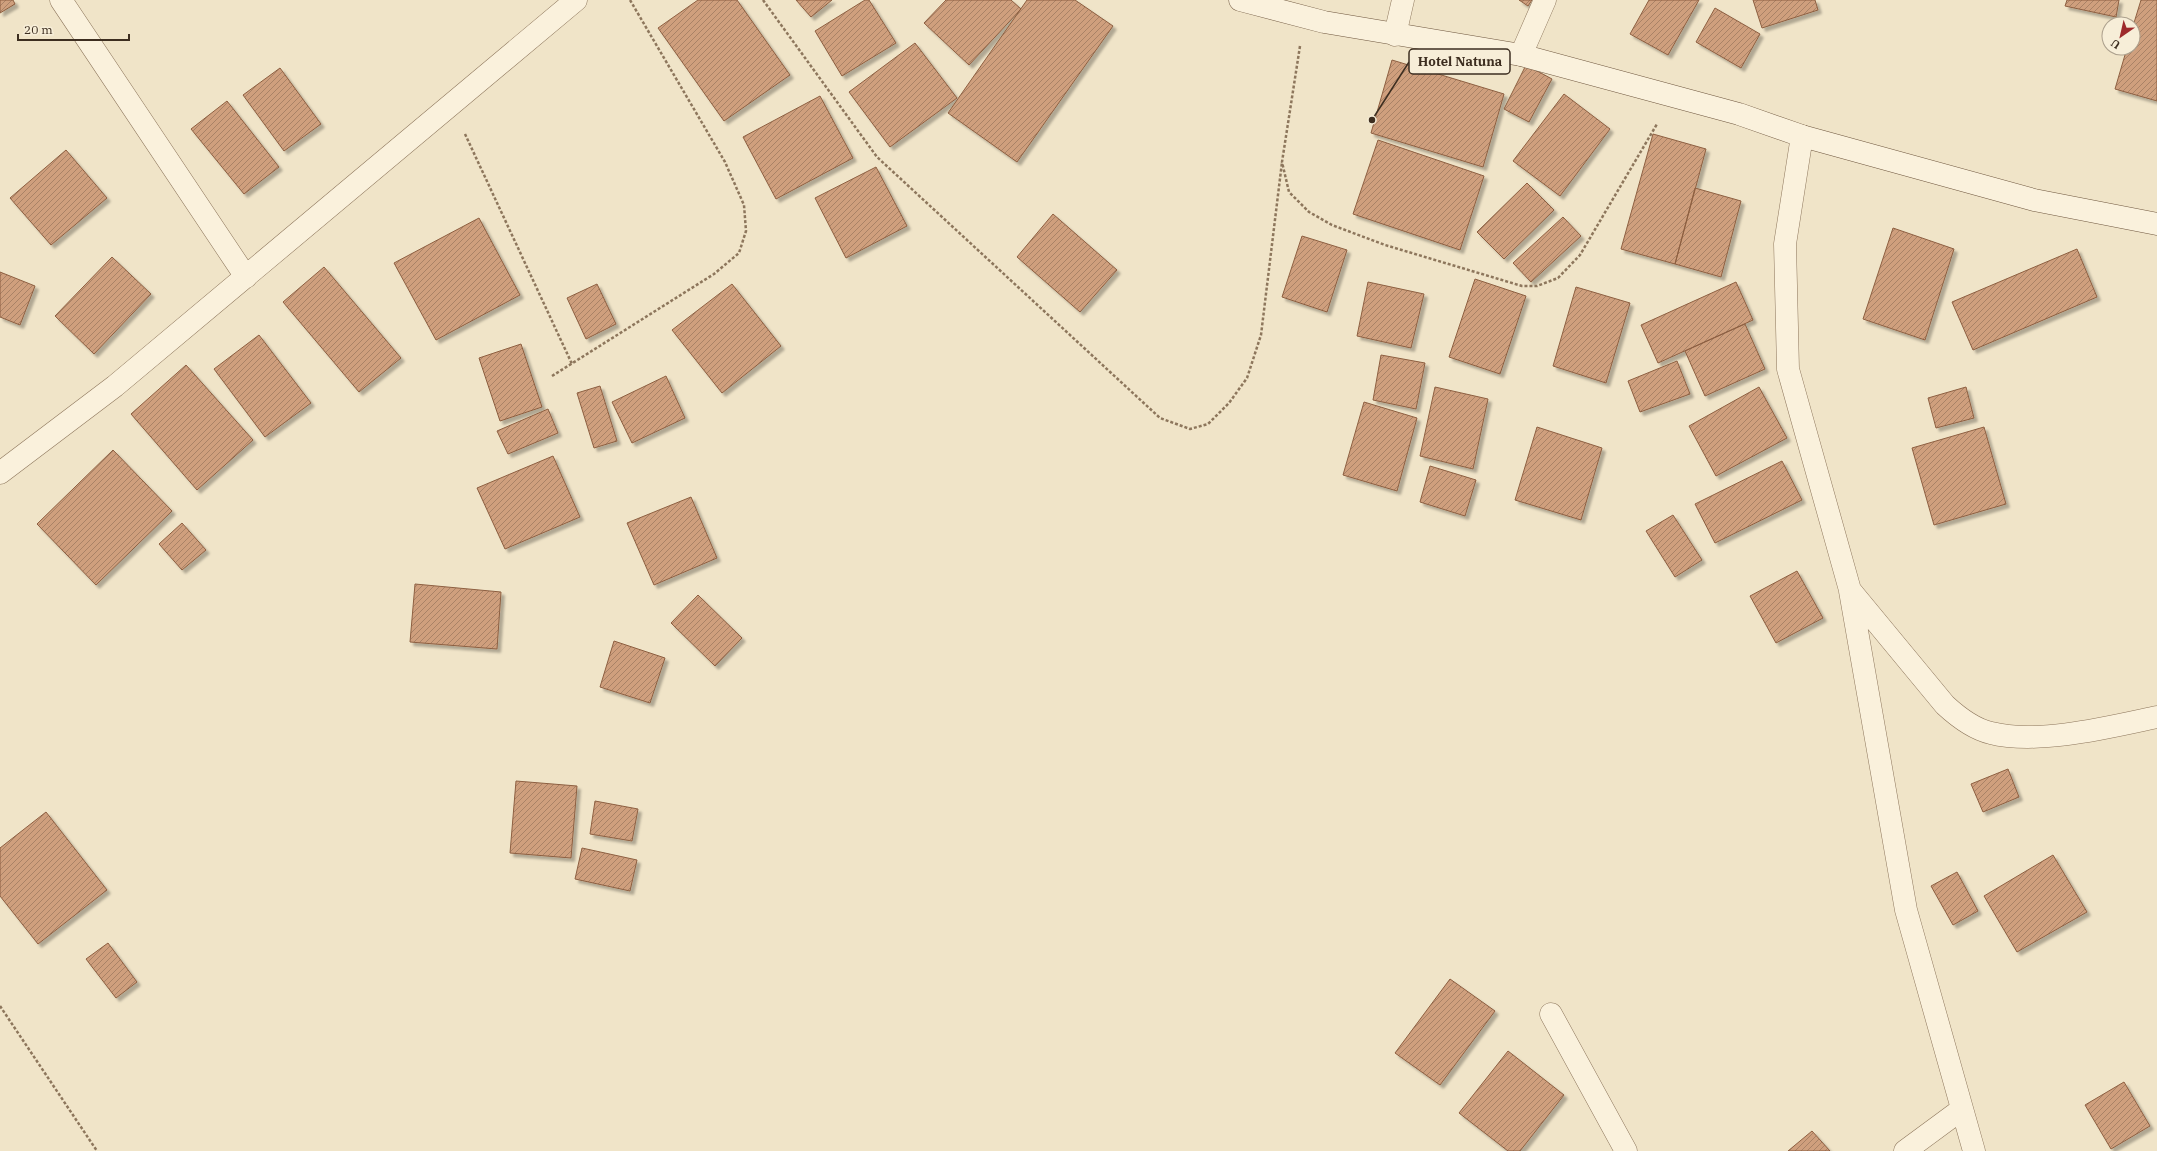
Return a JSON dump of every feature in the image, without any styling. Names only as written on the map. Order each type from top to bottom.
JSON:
[{"type":"street","points":[[60,0],[246,276]]},
{"type":"street","points":[[0,473],[115,386],[576,0]]},
{"type":"street","points":[[1240,0],[1304,16],[1395,34],[1521,55],[1740,114],[1802,136],[2034,200],[2157,224]]},
{"type":"street","points":[[1395,34],[1403,0]]},
{"type":"street","points":[[1521,55],[1545,0]]},
{"type":"street","points":[[1802,136],[1785,244],[1788,369],[1850,590],[1906,910],[1974,1151]]},
{"type":"street","points":[[1850,590],[1945,705],[1962,721],[1990,733],[2024,737],[2095,730],[2157,717]]},
{"type":"street","points":[[1551,1014],[1626,1151]]},
{"type":"street","points":[[1905,1151],[1962,1109]]},
{"type":"path","points":[[552,376],[714,274],[739,253],[746,231],[744,205],[725,162],[630,0]]},
{"type":"path","points":[[763,0],[877,157],[1160,418],[1190,429],[1208,424],[1229,403],[1247,378],[1261,335],[1282,162],[1304,16]]},
{"type":"path","points":[[1282,162],[1289,192],[1309,212],[1332,225],[1386,245],[1522,286],[1537,286],[1558,278],[1580,255],[1674,96]]},
{"type":"path","points":[[451,104],[572,364]]},
{"type":"path","points":[[0,1006],[97,1151]]},
{"type":"building","points":[[0,0],[13,0],[15,4],[0,13]]},
{"type":"building","points":[[698,0],[737,0],[790,75],[724,121],[658,28]]},
{"type":"building","points":[[796,0],[832,0],[811,17]]},
{"type":"building","points":[[865,0],[869,0],[896,43],[842,76],[815,31]]},
{"type":"building","points":[[946,0],[1011,0],[1021,9],[969,65],[924,23]]},
{"type":"building","points":[[1027,0],[1075,0],[1113,26],[1017,162],[948,113]]},
{"type":"building","points":[[1519,0],[1532,0],[1528,6]]},
{"type":"building","points":[[1649,0],[1699,0],[1668,55],[1630,34]]},
{"type":"building","points":[[1753,0],[1815,0],[1818,10],[1762,28]]},
{"type":"building","points":[[2067,0],[2119,0],[2116,16],[2065,6]]},
{"type":"building","points":[[2141,0],[2157,0],[2157,101],[2115,89],[2125,56],[2141,56],[2141,16],[2136,16]]},
{"type":"building","points":[[1715,8],[1760,34],[1741,68],[1696,42]]},
{"type":"building","points":[[915,43],[957,98],[890,147],[849,92]]},
{"type":"building","points":[[1392,60],[1504,94],[1483,167],[1371,133]]},
{"type":"building","points":[[1526,65],[1552,79],[1529,122],[1504,109]]},
{"type":"building","points":[[280,68],[321,124],[284,151],[243,95]]},
{"type":"building","points":[[1564,94],[1610,129],[1560,196],[1513,161]]},
{"type":"building","points":[[820,96],[853,158],[776,199],[743,137]]},
{"type":"building","points":[[227,101],[279,167],[244,194],[191,129]]},
{"type":"building","points":[[1653,134],[1706,149],[1675,264],[1621,249]]},
{"type":"building","points":[[1378,140],[1484,176],[1460,250],[1353,214]]},
{"type":"building","points":[[66,150],[107,198],[51,245],[10,198]]},
{"type":"building","points":[[876,167],[907,226],[846,258],[815,198]]},
{"type":"building","points":[[1527,183],[1554,210],[1504,259],[1477,232]]},
{"type":"building","points":[[1695,188],[1741,201],[1721,277],[1675,264]]},
{"type":"building","points":[[1053,214],[1117,270],[1080,312],[1017,257]]},
{"type":"building","points":[[1563,217],[1581,236],[1531,282],[1513,263]]},
{"type":"building","points":[[479,218],[520,295],[436,340],[394,263]]},
{"type":"building","points":[[1893,228],[1954,249],[1925,340],[1863,319]]},
{"type":"building","points":[[1302,236],[1347,250],[1327,312],[1282,297]]},
{"type":"building","points":[[2077,249],[2097,297],[1973,350],[1952,302]]},
{"type":"building","points":[[112,257],[151,294],[94,354],[55,316]]},
{"type":"building","points":[[324,267],[401,358],[359,392],[283,302]]},
{"type":"building","points":[[0,272],[35,286],[20,325],[0,317]]},
{"type":"building","points":[[1475,279],[1526,296],[1500,374],[1449,357]]},
{"type":"building","points":[[1368,282],[1424,294],[1411,348],[1357,336]]},
{"type":"building","points":[[1736,282],[1753,320],[1658,363],[1641,325]]},
{"type":"building","points":[[597,284],[616,324],[586,339],[567,298]]},
{"type":"building","points":[[732,284],[781,346],[722,393],[672,330]]},
{"type":"building","points":[[1576,287],[1630,303],[1606,383],[1553,366]]},
{"type":"building","points":[[1745,324],[1765,369],[1705,396],[1685,351]]},
{"type":"building","points":[[259,335],[311,403],[265,437],[214,369]]},
{"type":"building","points":[[521,344],[542,407],[500,421],[479,358]]},
{"type":"building","points":[[1381,355],[1425,363],[1416,409],[1373,400]]},
{"type":"building","points":[[1677,361],[1690,394],[1640,412],[1628,381]]},
{"type":"building","points":[[186,365],[253,440],[197,490],[131,414]]},
{"type":"building","points":[[666,376],[685,418],[632,443],[612,402]]},
{"type":"building","points":[[600,386],[617,441],[594,448],[577,393]]},
{"type":"building","points":[[1435,387],[1488,399],[1473,469],[1420,456]]},
{"type":"building","points":[[1759,387],[1787,438],[1716,476],[1689,426]]},
{"type":"building","points":[[1966,387],[1974,418],[1936,428],[1928,398]]},
{"type":"building","points":[[1364,402],[1417,418],[1397,491],[1343,475]]},
{"type":"building","points":[[548,409],[558,433],[508,454],[497,431]]},
{"type":"building","points":[[1537,427],[1602,448],[1581,520],[1515,500]]},
{"type":"building","points":[[1984,427],[2006,504],[1934,525],[1912,448]]},
{"type":"building","points":[[113,450],[172,511],[96,585],[37,524]]},
{"type":"building","points":[[553,456],[580,517],[505,549],[477,488]]},
{"type":"building","points":[[1782,461],[1802,500],[1715,543],[1695,504]]},
{"type":"building","points":[[1430,466],[1476,480],[1465,516],[1420,502]]},
{"type":"building","points":[[691,497],[717,558],[654,585],[627,523]]},
{"type":"building","points":[[1673,515],[1702,560],[1675,577],[1646,531]]},
{"type":"building","points":[[182,523],[206,550],[182,570],[159,544]]},
{"type":"building","points":[[1797,571],[1823,618],[1776,643],[1750,596]]},
{"type":"building","points":[[415,584],[501,592],[497,649],[410,642]]},
{"type":"building","points":[[698,595],[742,638],[715,666],[671,623]]},
{"type":"building","points":[[614,641],[665,658],[650,703],[600,687]]},
{"type":"building","points":[[2008,769],[2019,797],[1983,812],[1971,784]]},
{"type":"building","points":[[516,781],[577,786],[571,858],[510,853]]},
{"type":"building","points":[[595,801],[638,809],[632,841],[590,834]]},
{"type":"building","points":[[46,812],[107,890],[38,944],[0,896],[0,848]]},
{"type":"building","points":[[582,848],[637,860],[630,891],[575,879]]},
{"type":"building","points":[[2053,855],[2087,912],[2017,952],[1984,896]]},
{"type":"building","points":[[1957,872],[1978,911],[1953,925],[1931,886]]},
{"type":"building","points":[[108,943],[137,982],[116,998],[86,959]]},
{"type":"building","points":[[1450,979],[1495,1011],[1440,1085],[1395,1053]]},
{"type":"building","points":[[1508,1051],[1564,1095],[1520,1151],[1508,1151],[1459,1113]]},
{"type":"building","points":[[2124,1082],[2150,1126],[2111,1149],[2085,1105]]},
{"type":"building","points":[[1812,1131],[1830,1151],[1788,1151]]},
{"type":"place","name":"Hotel Natuna","points":[[1372,120]]}]
